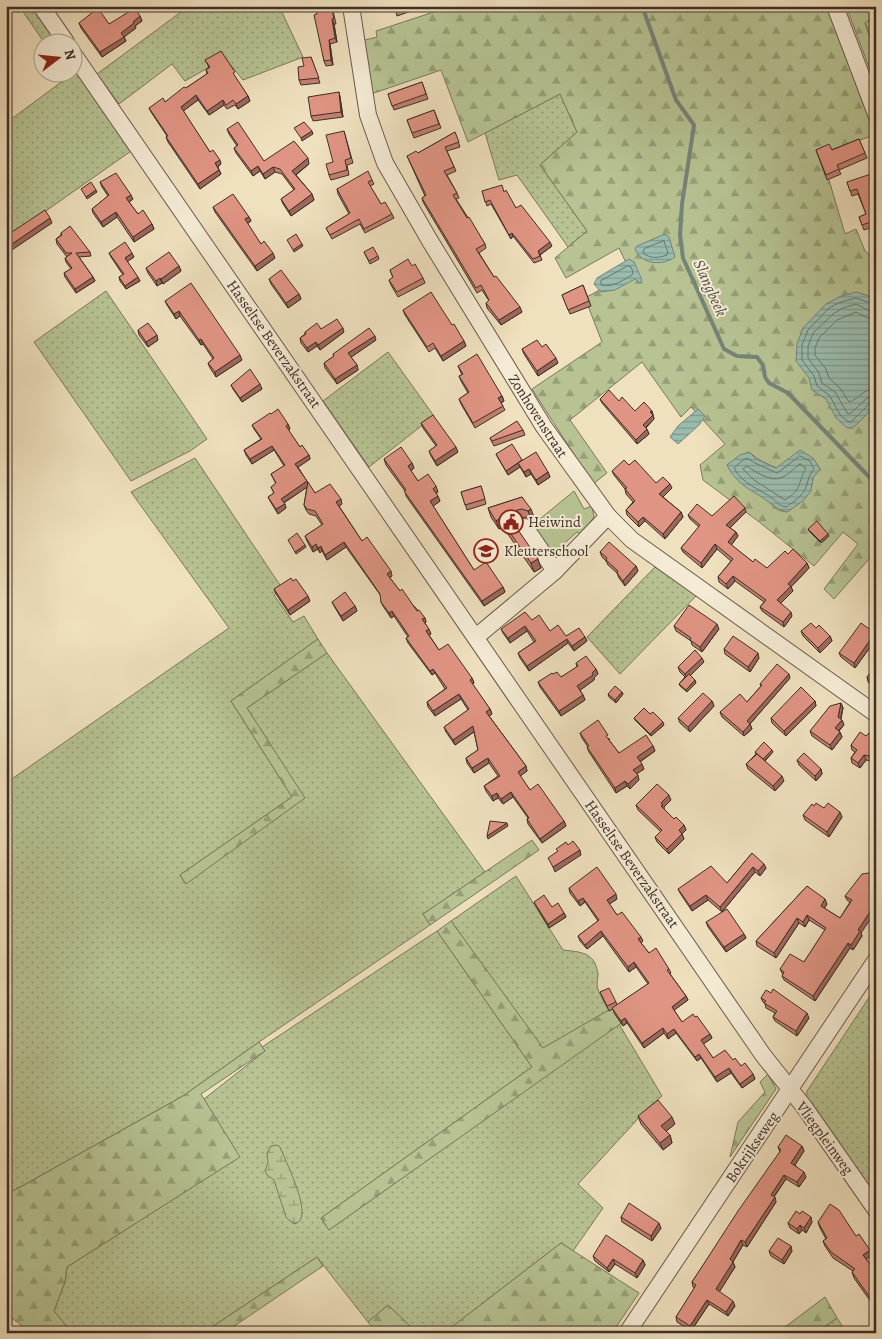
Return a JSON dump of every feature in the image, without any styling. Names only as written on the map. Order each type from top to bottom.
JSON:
[{"type":"street","points":[[41,6],[59,32]]},
{"type":"street","name":"Zonhovenstraat","points":[[351,6],[368,115],[386,163],[430,241],[544,427],[578,477],[608,516],[632,540],[876,714]]},
{"type":"street","points":[[835,6],[876,114]]},
{"type":"street","name":"Hasseltse Beverzakstraat","points":[[82,66],[763,1055],[790,1091]]},
{"type":"street","points":[[476,637],[555,571],[608,516]]},
{"type":"street","points":[[525,527],[555,571]]},
{"type":"street","name":"Bokrijkseweg","points":[[627,1333],[876,960]]},
{"type":"street","name":"Vliegpleinweg","points":[[790,1091],[876,1210]]},
{"type":"green space","points":[[19,6],[32,6],[50,32],[37,32]]},
{"type":"green space","points":[[189,6],[279,6],[303,57],[243,80],[225,58],[185,81],[172,64],[119,104],[97,74]]},
{"type":"green space","points":[[452,6],[828,6],[875,135],[821,153],[845,234],[856,229],[865,251],[876,260],[876,302],[869,296],[853,427],[876,405],[876,423],[873,426],[876,428],[876,551],[834,599],[824,589],[858,544],[843,532],[814,566],[703,480],[700,465],[725,444],[691,407],[681,417],[642,362],[570,420],[607,473],[593,484],[532,389],[602,342],[585,298],[631,273],[619,248],[566,278],[555,258],[587,231],[540,165],[577,132],[560,94],[468,142],[441,70],[371,94],[361,41],[377,37],[376,31]],"holes":[[[749,452],[779,469],[813,478],[810,491],[801,502],[787,512],[778,510],[727,465]]]},
{"type":"green space","points":[[846,6],[876,6],[876,16],[865,23],[876,56],[876,86]]},
{"type":"green space","points":[[876,16],[876,56],[865,22]]},
{"type":"green space","points":[[82,79],[131,151],[6,239],[6,123],[61,82],[82,82]]},
{"type":"green space","points":[[560,94],[577,132],[540,165],[587,231],[568,247],[517,175],[499,180],[485,133]]},
{"type":"green space","points":[[106,291],[207,439],[190,451],[131,481],[34,342]]},
{"type":"green space","points":[[388,352],[434,416],[369,467],[323,401]]},
{"type":"green space","points":[[195,458],[282,588],[274,595],[293,622],[304,616],[318,639],[231,701],[292,797],[180,875],[185,883],[304,798],[247,708],[327,653],[485,872],[423,914],[430,925],[183,1096],[6,1195],[6,783],[229,628],[131,492]]},
{"type":"green space","points":[[574,491],[584,509],[592,506],[594,517],[581,535],[577,532],[549,557],[529,528]]},
{"type":"green space","points":[[655,567],[697,595],[620,674],[587,637]]},
{"type":"green space","points":[[318,639],[327,653],[247,708],[305,798],[186,884],[180,875],[292,797],[231,701]]},
{"type":"green space","points":[[532,840],[539,850],[430,925],[423,914]]},
{"type":"green space","points":[[516,876],[563,950],[586,954],[594,961],[598,974],[597,985],[609,1010],[543,1049],[451,921]]},
{"type":"green space","points":[[451,921],[543,1048],[633,996],[640,1010],[329,1230],[321,1218],[532,1067],[437,931]]},
{"type":"green space","points":[[437,931],[532,1067],[321,1218],[329,1230],[619,1024],[662,1096],[647,1109],[578,1184],[603,1208],[573,1251],[561,1243],[444,1333],[417,1333],[388,1305],[368,1322],[317,1257],[203,1333],[72,1333],[54,1311],[65,1282],[67,1267],[239,1157],[204,1099],[265,1051],[262,1047]]},
{"type":"green space","points":[[876,987],[876,1198],[806,1099],[807,1091]]},
{"type":"green space","points":[[259,1042],[265,1051],[201,1094],[240,1157],[67,1267],[65,1282],[54,1311],[72,1333],[26,1333],[20,1324],[6,1314],[6,1195],[183,1096]]},
{"type":"green space","points":[[768,1074],[776,1089],[730,1157],[738,1122],[765,1092],[760,1082]]},
{"type":"green space","points":[[277,1145],[280,1147],[299,1193],[302,1212],[301,1218],[295,1224],[286,1217],[274,1180],[265,1171],[268,1162],[267,1153],[271,1146]]},
{"type":"green space","points":[[561,1243],[639,1293],[612,1333],[444,1333]]},
{"type":"green space","points":[[317,1257],[323,1266],[224,1333],[203,1333]]},
{"type":"green space","points":[[825,1297],[837,1318],[816,1333],[777,1333]]},
{"type":"green space","points":[[388,1305],[417,1333],[377,1333],[368,1322]]},
{"type":"green space","points":[[837,1318],[847,1333],[816,1333]]},
{"type":"water","points":[[665,234],[669,237],[675,257],[659,263],[647,261],[638,254],[635,249],[637,246]]},
{"type":"water","points":[[629,259],[634,262],[642,280],[640,283],[635,279],[615,290],[601,292],[594,284],[597,278]]},
{"type":"water","points":[[856,292],[869,296],[876,302],[876,405],[853,428],[847,428],[836,418],[826,399],[812,390],[809,378],[796,361],[797,344],[803,328],[826,304],[839,297]]},
{"type":"water","points":[[698,409],[705,416],[699,425],[678,444],[670,437],[678,426]]},
{"type":"water","points":[[800,450],[813,458],[820,469],[813,478],[811,491],[803,501],[787,512],[746,487],[736,478],[727,465],[740,455],[749,452],[756,459],[776,468]]},
{"type":"building","points":[[315,6],[331,6],[335,38],[329,40],[331,60],[324,61],[314,15],[317,14]]},
{"type":"building","points":[[394,6],[409,6],[395,11]]},
{"type":"building","points":[[98,8],[109,24],[135,8],[140,16],[121,33],[124,37],[100,52],[79,23]]},
{"type":"building","points":[[221,51],[248,96],[236,104],[233,100],[226,105],[223,100],[207,111],[196,95],[181,107],[210,152],[213,150],[220,160],[215,163],[219,170],[198,184],[149,108],[163,98],[165,102],[184,87],[186,88],[208,73],[206,70],[210,67],[205,60]]},
{"type":"building","points":[[311,57],[319,78],[299,80],[298,67],[304,66],[302,58]]},
{"type":"building","points":[[422,82],[426,94],[392,106],[388,94]]},
{"type":"building","points":[[339,92],[341,112],[311,116],[308,97]]},
{"type":"building","points":[[434,110],[439,124],[412,133],[407,120]]},
{"type":"building","points":[[238,122],[264,161],[294,141],[308,158],[292,171],[312,194],[289,211],[281,199],[295,189],[280,169],[273,167],[263,174],[258,166],[251,171],[234,148],[238,145],[227,129]]},
{"type":"building","points":[[304,122],[312,131],[301,138],[294,128]]},
{"type":"building","points":[[344,131],[351,158],[345,160],[347,170],[329,175],[326,164],[333,162],[326,135]]},
{"type":"building","points":[[455,132],[459,142],[445,147],[454,167],[444,171],[457,193],[453,195],[485,244],[476,249],[494,277],[496,276],[520,307],[499,320],[486,303],[489,300],[481,285],[476,288],[422,198],[426,195],[407,156],[416,151],[418,153]]},
{"type":"building","points":[[859,139],[865,153],[837,165],[839,169],[826,175],[816,150],[829,144],[832,150]]},
{"type":"building","points":[[368,171],[372,180],[368,182],[381,204],[385,202],[392,214],[364,229],[359,219],[330,235],[326,228],[350,213],[337,189]]},
{"type":"building","points":[[116,173],[131,195],[126,198],[138,214],[143,210],[152,224],[133,237],[116,212],[101,222],[92,209],[109,195],[100,182]]},
{"type":"building","points":[[874,173],[876,178],[876,220],[862,225],[859,217],[866,214],[857,189],[850,191],[847,182]]},
{"type":"building","points":[[91,182],[96,190],[86,197],[81,189]]},
{"type":"building","points":[[502,185],[504,192],[506,190],[516,208],[521,205],[550,242],[538,251],[540,256],[533,259],[512,233],[509,235],[490,200],[485,202],[482,191]]},
{"type":"building","points":[[233,194],[249,217],[245,219],[261,244],[264,241],[273,253],[255,266],[213,207]]},
{"type":"building","points":[[45,210],[50,218],[6,248],[6,236]]},
{"type":"building","points":[[70,226],[90,252],[76,253],[93,277],[75,289],[64,273],[72,268],[65,258],[72,253],[66,253],[56,239]]},
{"type":"building","points":[[296,234],[302,244],[293,250],[287,240]]},
{"type":"building","points":[[125,242],[132,253],[125,258],[138,277],[125,286],[119,277],[124,274],[109,253]]},
{"type":"building","points":[[373,247],[378,256],[369,261],[364,252]]},
{"type":"building","points":[[169,252],[179,266],[156,281],[146,268]]},
{"type":"building","points":[[408,259],[412,266],[415,264],[423,278],[397,292],[389,280],[393,277],[390,270]]},
{"type":"building","points":[[281,270],[299,294],[286,303],[269,279]]},
{"type":"building","points":[[191,283],[240,355],[215,372],[208,363],[214,358],[201,339],[199,340],[179,311],[174,314],[165,301]]},
{"type":"building","points":[[583,285],[589,301],[568,310],[562,295]]},
{"type":"building","points":[[431,292],[464,341],[441,356],[433,343],[427,347],[403,310]]},
{"type":"building","points":[[337,319],[343,328],[318,345],[316,342],[307,348],[300,338],[306,334],[305,332],[317,323],[321,329]]},
{"type":"building","points":[[148,323],[157,335],[146,342],[138,330]]},
{"type":"building","points":[[369,328],[375,336],[348,353],[357,365],[335,379],[324,363],[334,356],[333,354]]},
{"type":"building","points":[[537,340],[542,347],[546,344],[556,358],[537,371],[522,349]]},
{"type":"building","points":[[477,354],[502,396],[498,398],[503,406],[473,423],[459,399],[469,392],[459,376],[463,374],[458,366]]},
{"type":"building","points":[[250,369],[260,384],[240,398],[231,385]]},
{"type":"building","points":[[609,390],[619,401],[622,397],[635,411],[644,402],[652,411],[650,412],[653,415],[643,425],[647,429],[636,440],[600,399]]},
{"type":"building","points":[[278,409],[288,424],[286,426],[300,447],[302,445],[309,455],[295,464],[307,481],[281,499],[285,504],[276,509],[268,497],[274,493],[271,487],[276,483],[271,474],[285,465],[272,446],[250,459],[244,450],[262,439],[252,425]]},
{"type":"building","points":[[433,415],[456,447],[435,461],[429,451],[437,445],[421,423]]},
{"type":"building","points":[[517,421],[523,430],[492,441],[490,438]]},
{"type":"building","points":[[512,444],[522,460],[506,471],[496,454]]},
{"type":"building","points":[[401,447],[412,463],[408,466],[418,481],[428,474],[436,486],[433,489],[438,496],[430,501],[474,570],[486,562],[503,587],[482,601],[404,491],[406,490],[384,459]]},
{"type":"building","points":[[536,452],[548,472],[536,480],[529,469],[524,472],[518,463]]},
{"type":"building","points":[[624,460],[629,465],[635,460],[656,483],[663,477],[670,484],[659,494],[681,512],[663,534],[643,517],[638,522],[626,510],[635,501],[625,489],[627,488],[612,471]]},
{"type":"building","points":[[308,482],[315,493],[330,484],[341,499],[336,502],[362,541],[367,537],[391,571],[387,574],[400,591],[402,589],[417,611],[419,610],[425,618],[422,619],[429,629],[426,631],[439,650],[448,644],[472,678],[470,680],[490,709],[486,712],[526,766],[518,772],[530,790],[538,784],[564,821],[540,839],[527,819],[529,818],[511,792],[501,799],[497,793],[492,796],[484,786],[500,776],[488,758],[472,768],[466,758],[478,750],[473,726],[453,740],[444,727],[469,709],[459,694],[433,711],[427,702],[447,688],[433,669],[430,671],[406,638],[409,636],[392,611],[389,613],[381,602],[380,594],[344,542],[325,555],[321,546],[318,548],[316,544],[312,547],[305,536],[323,524],[315,511],[307,509],[304,505]]},
{"type":"building","points":[[481,486],[485,499],[465,505],[461,492]]},
{"type":"building","points":[[734,496],[745,508],[726,525],[736,532],[728,542],[753,562],[755,559],[767,568],[785,551],[788,554],[793,549],[807,563],[788,584],[791,586],[777,600],[791,612],[783,622],[760,607],[766,600],[733,576],[726,584],[718,577],[733,559],[715,544],[701,563],[681,548],[700,525],[688,515],[697,504],[712,516]]},
{"type":"building","points":[[522,497],[531,509],[528,511],[517,510],[513,514],[512,519],[538,559],[531,563],[500,518],[496,521],[488,508]]},
{"type":"building","points":[[817,521],[828,534],[820,541],[808,529]]},
{"type":"building","points":[[297,533],[305,545],[295,552],[288,540]]},
{"type":"building","points":[[609,542],[636,566],[623,581],[617,573],[618,571],[600,552]]},
{"type":"building","points":[[291,578],[293,581],[296,579],[308,596],[288,610],[274,589]]},
{"type":"building","points":[[345,592],[355,606],[341,616],[332,602]]},
{"type":"building","points":[[689,605],[717,624],[700,647],[674,626]]},
{"type":"building","points":[[525,612],[532,620],[539,615],[550,631],[558,625],[566,636],[579,628],[585,637],[572,646],[567,639],[527,666],[518,653],[536,641],[525,626],[508,638],[501,629]]},
{"type":"building","points":[[811,623],[816,628],[819,625],[830,636],[818,648],[801,631]]},
{"type":"building","points":[[861,623],[875,633],[854,663],[839,653]]},
{"type":"building","points":[[733,636],[758,653],[748,667],[724,649]]},
{"type":"building","points":[[695,650],[702,658],[685,674],[678,667]]},
{"type":"building","points":[[586,656],[596,669],[592,673],[593,675],[577,686],[583,695],[559,711],[538,682],[552,673],[557,672],[561,677],[578,666],[576,663]]},
{"type":"building","points":[[777,664],[789,674],[747,721],[750,724],[743,732],[720,712],[740,694],[747,702]]},
{"type":"building","points":[[876,666],[876,684],[867,677]]},
{"type":"building","points":[[689,674],[695,680],[686,690],[679,684]]},
{"type":"building","points":[[615,686],[622,692],[615,700],[608,694]]},
{"type":"building","points":[[801,687],[815,701],[784,731],[771,718]]},
{"type":"building","points":[[703,693],[712,701],[688,727],[678,718]]},
{"type":"building","points":[[841,703],[838,717],[842,720],[835,728],[840,732],[830,745],[810,731],[830,706]]},
{"type":"building","points":[[644,708],[650,714],[653,712],[663,722],[650,734],[634,718]]},
{"type":"building","points":[[598,720],[608,735],[606,736],[619,753],[646,735],[653,746],[637,757],[642,764],[633,770],[638,775],[628,784],[625,781],[615,788],[587,747],[589,746],[580,733]]},
{"type":"building","points":[[860,732],[866,736],[869,733],[876,738],[876,746],[869,756],[864,755],[858,763],[851,758],[857,750],[851,745]]},
{"type":"building","points":[[764,742],[772,750],[763,759],[755,752]]},
{"type":"building","points":[[804,753],[821,769],[815,776],[797,760]]},
{"type":"building","points":[[757,754],[782,776],[773,786],[746,764]]},
{"type":"building","points":[[657,784],[669,795],[661,803],[663,805],[661,806],[674,819],[676,817],[684,825],[679,830],[682,834],[667,849],[655,837],[662,830],[636,805]]},
{"type":"building","points":[[816,803],[824,808],[828,803],[840,812],[827,832],[803,815],[812,804],[814,806]]},
{"type":"building","points":[[490,821],[507,823],[487,836]]},
{"type":"building","points":[[573,841],[580,850],[553,867],[548,858],[566,842],[568,845]]},
{"type":"building","points":[[752,853],[764,864],[758,871],[753,867],[720,907],[706,895],[690,906],[678,889],[711,866],[727,883]]},
{"type":"building","points":[[876,855],[876,865],[871,862]]},
{"type":"building","points":[[597,867],[616,894],[607,900],[617,915],[622,912],[641,937],[638,939],[649,953],[656,948],[669,969],[667,970],[686,996],[672,1007],[682,1022],[693,1014],[695,1017],[697,1016],[710,1034],[701,1040],[713,1058],[725,1050],[741,1066],[745,1063],[753,1074],[740,1084],[729,1068],[715,1077],[699,1054],[695,1057],[674,1029],[667,1034],[663,1028],[642,1043],[625,1018],[621,1021],[612,1008],[649,983],[634,962],[628,967],[601,931],[585,945],[578,936],[599,920],[583,898],[578,901],[569,888]]},
{"type":"building","points":[[875,872],[870,878],[876,882],[876,903],[858,930],[860,931],[851,945],[848,943],[813,996],[782,976],[784,972],[780,969],[790,954],[804,962],[826,928],[807,915],[803,922],[797,918],[774,953],[756,941],[807,886],[825,899],[821,906],[840,918],[852,900],[845,896],[862,874]]},
{"type":"building","points":[[544,895],[552,907],[558,903],[564,913],[548,924],[534,902]]},
{"type":"building","points":[[727,909],[744,934],[724,947],[706,922]]},
{"type":"building","points":[[609,988],[616,1002],[607,1006],[600,992]]},
{"type":"building","points":[[773,989],[807,1013],[796,1031],[773,1017],[777,1011],[764,1003],[766,1001],[761,998],[766,990],[771,993]]},
{"type":"building","points":[[658,1100],[672,1117],[661,1126],[670,1135],[660,1143],[638,1116]]},
{"type":"building","points":[[786,1135],[802,1146],[791,1163],[804,1172],[797,1182],[784,1175],[771,1195],[775,1197],[745,1242],[741,1240],[730,1259],[733,1262],[716,1289],[733,1301],[726,1312],[707,1300],[690,1326],[676,1317],[696,1285],[692,1282],[738,1211],[781,1150],[778,1147]]},
{"type":"building","points":[[629,1203],[659,1223],[651,1236],[621,1217]]},
{"type":"building","points":[[830,1204],[839,1210],[856,1236],[859,1234],[870,1250],[863,1255],[876,1272],[876,1306],[852,1272],[855,1269],[831,1252],[823,1241],[827,1238],[818,1222]]},
{"type":"building","points":[[796,1211],[800,1214],[802,1211],[811,1217],[804,1228],[800,1225],[797,1229],[788,1223]]},
{"type":"building","points":[[606,1235],[643,1260],[635,1273],[613,1259],[607,1268],[593,1256]]},
{"type":"building","points":[[778,1238],[791,1246],[782,1260],[769,1251]]},
{"type":"building","points":[[657,1329],[662,1333],[654,1333]]},
{"type":"waterway","name":"Slangbeek","points":[[642,6],[676,100],[694,125],[682,204],[680,235],[683,258],[724,349],[737,356],[757,357],[763,365],[765,377],[769,383],[788,393],[876,484]]},
{"type":"place","name":"Heiwind","points":[[511,522]]},
{"type":"place","name":"Kleuterschool","points":[[486,551]]}]
